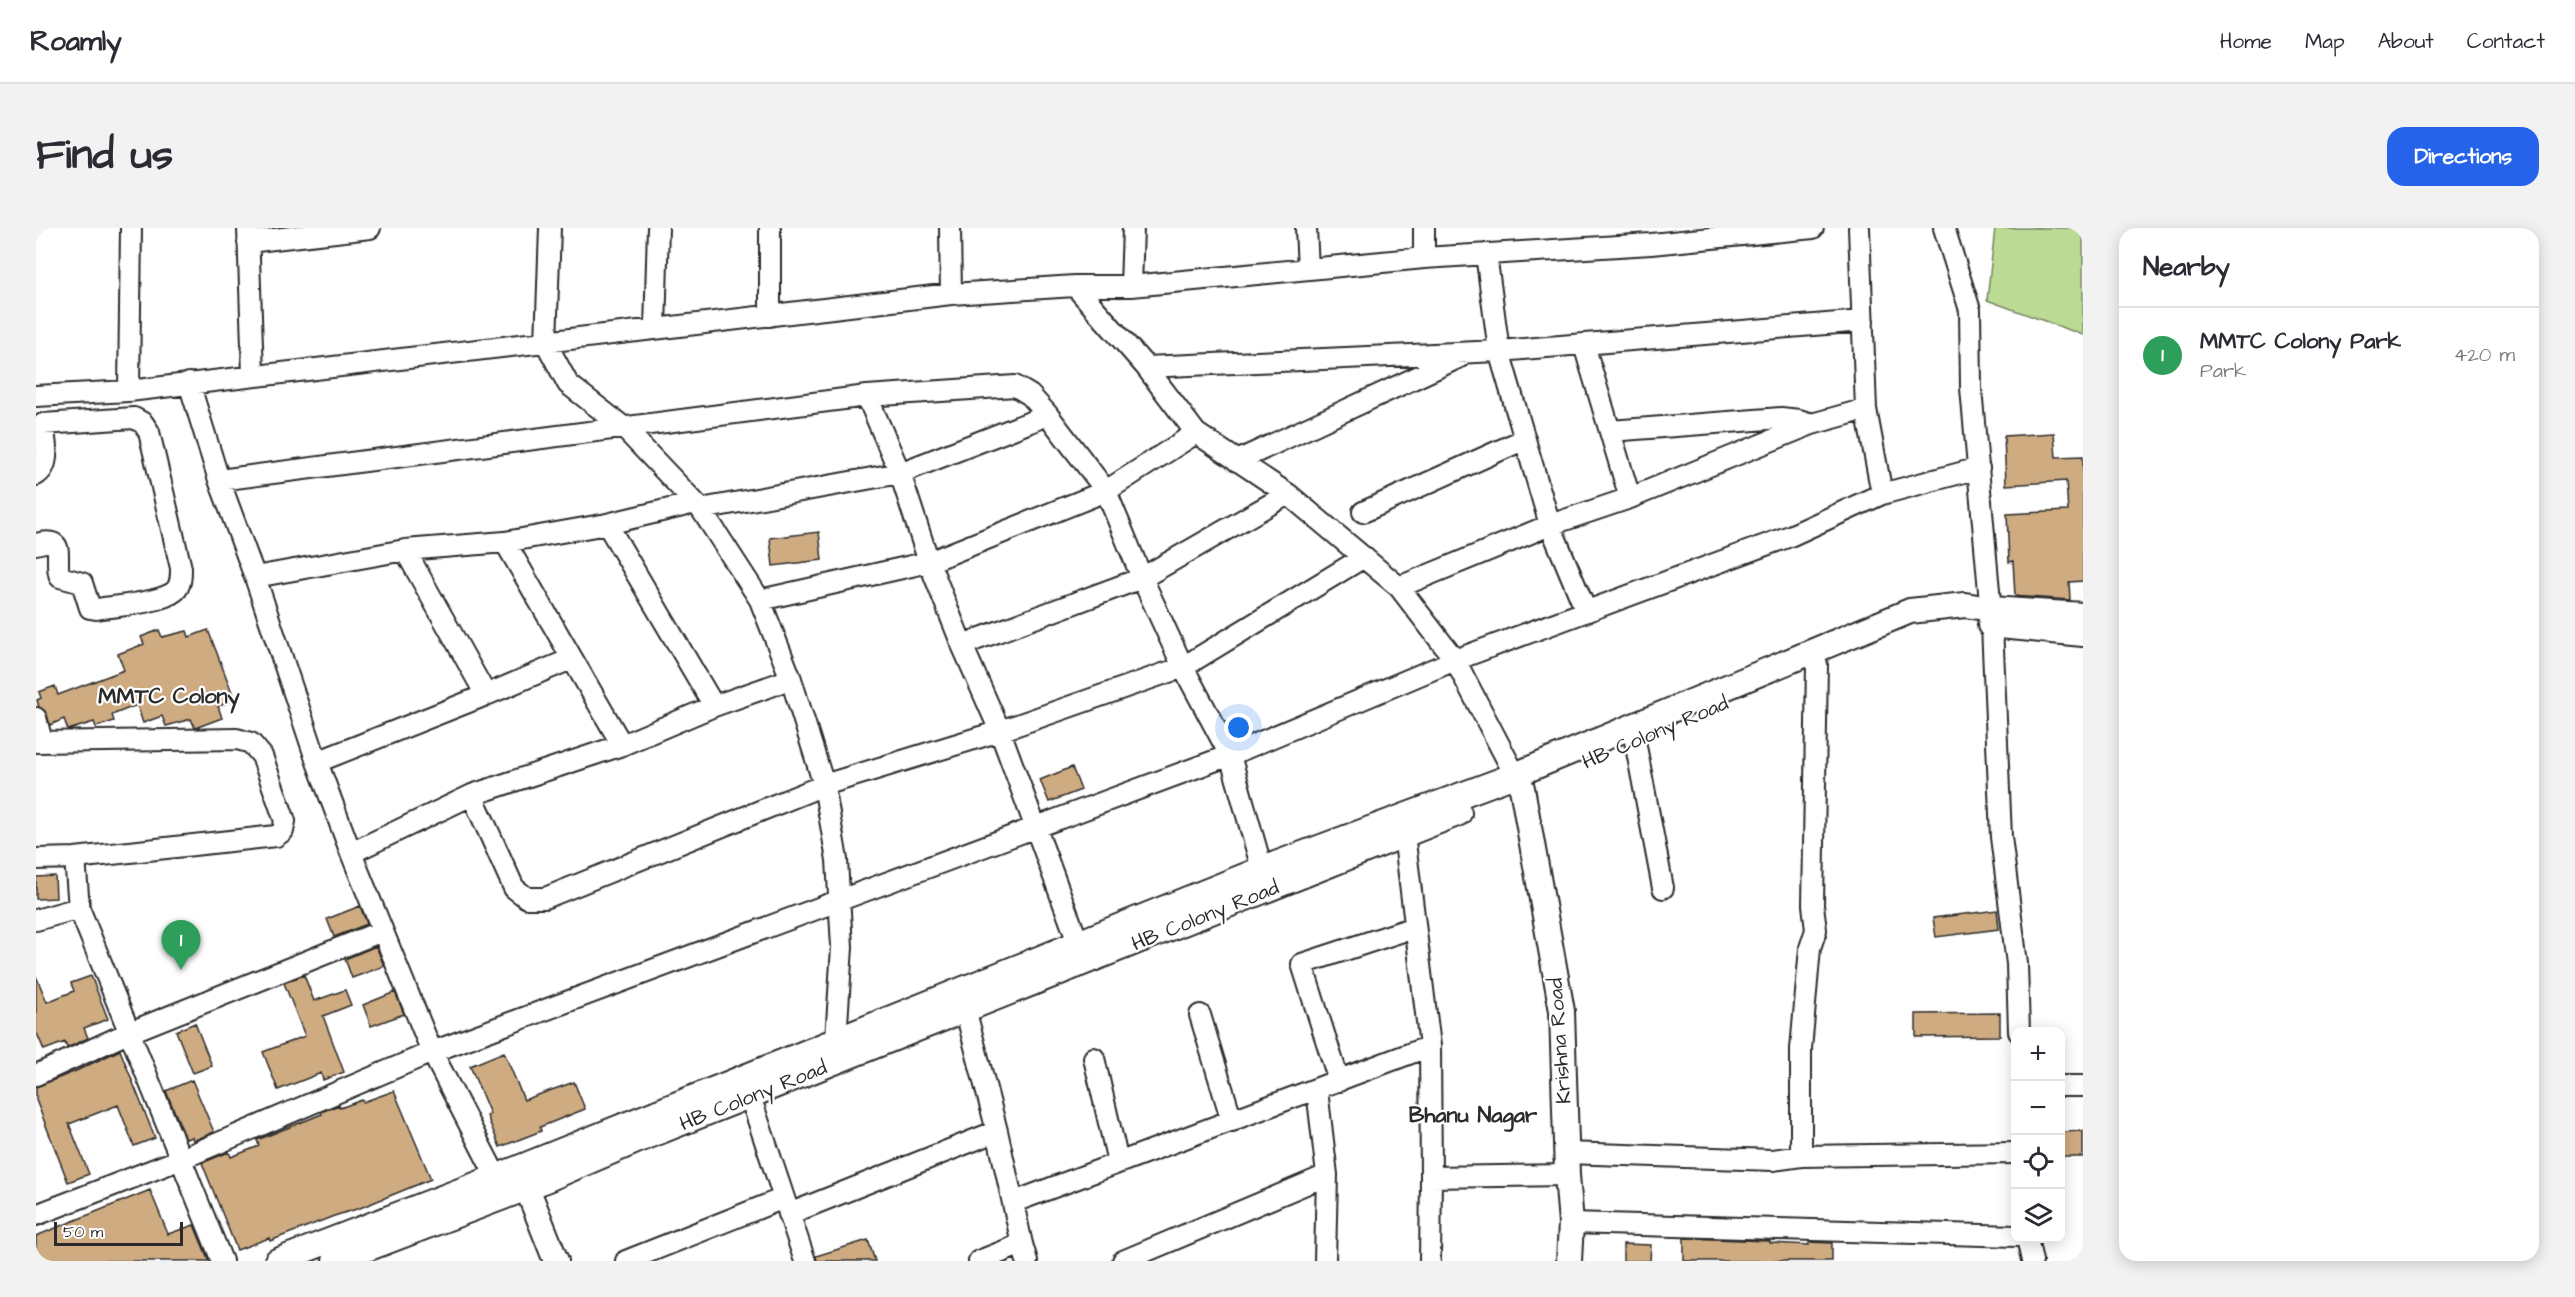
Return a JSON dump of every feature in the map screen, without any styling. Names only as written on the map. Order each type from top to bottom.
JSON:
[{"type":"street","points":[[129,391],[131,228]]},
{"type":"street","points":[[253,375],[248,235],[370,228]]},
{"type":"street","points":[[550,228],[546,343],[568,384],[622,426],[698,507],[760,600],[791,679],[824,785],[837,860],[842,947],[836,1039]]},
{"type":"street","points":[[654,329],[658,228]]},
{"type":"street","points":[[770,228],[770,316]]},
{"type":"street","points":[[950,228],[951,294]]},
{"type":"street","points":[[1131,286],[1133,228]]},
{"type":"street","points":[[1306,228],[1308,269]]},
{"type":"street","points":[[1424,228],[1424,258]]},
{"type":"street","points":[[36,475],[43,471],[46,462],[44,424],[39,395],[129,391],[951,294],[1075,286],[1131,286],[1486,254],[1651,236],[1813,228]]},
{"type":"street","points":[[1859,228],[1866,409],[1882,494]]},
{"type":"street","points":[[1944,228],[1970,310],[1971,388],[1991,617],[2001,837],[2017,964],[2019,1027]]},
{"type":"street","points":[[1486,254],[1499,351],[1550,525],[1586,611]]},
{"type":"street","points":[[1075,286],[1146,368],[1196,433],[1288,494],[1400,586],[1455,660],[1519,781]]},
{"type":"street","points":[[1146,368],[1499,351],[1863,321]]},
{"type":"street","points":[[1584,345],[1630,498]]},
{"type":"street","points":[[1237,461],[1470,352]]},
{"type":"street","points":[[189,383],[219,480],[255,577],[317,762],[382,931],[432,1052],[510,1187],[556,1261]]},
{"type":"street","points":[[219,480],[867,396],[1015,386],[1030,395],[1048,415],[1106,491],[1142,578],[1183,667],[1230,755],[1262,868]]},
{"type":"street","points":[[867,396],[900,473],[929,562],[1000,731],[1082,953],[1262,868],[1519,781],[1910,610],[1965,604],[1991,617],[2083,615]]},
{"type":"street","points":[[1400,586],[1550,525],[1630,498],[1812,424],[1866,409]]},
{"type":"street","points":[[255,577],[405,550],[505,542],[900,473],[1048,415]]},
{"type":"street","points":[[36,544],[50,541],[55,544],[59,550],[57,572],[60,577],[82,583],[90,608],[96,609],[166,597],[176,590],[181,580],[181,568],[149,432],[143,423],[134,418],[44,424]]},
{"type":"street","points":[[1610,431],[1793,418],[1812,424]]},
{"type":"street","points":[[760,600],[929,562],[1106,491],[1196,433]]},
{"type":"street","points":[[1363,512],[1525,439]]},
{"type":"street","points":[[36,1215],[181,1159],[432,1052],[1230,755],[1455,660],[1790,536],[1882,494],[1979,468]]},
{"type":"street","points":[[962,645],[1142,578],[1288,494]]},
{"type":"street","points":[[607,524],[714,706]]},
{"type":"street","points":[[505,542],[622,745]]},
{"type":"street","points":[[405,550],[486,695]]},
{"type":"street","points":[[472,795],[514,888],[528,898],[545,898],[824,785],[1000,731],[1183,667],[1364,557]]},
{"type":"street","name":"HB Colony Road","points":[[340,1260],[510,1187],[750,1096],[963,1000],[1082,953],[1404,834],[1519,781],[1635,741],[1913,624],[1991,617],[2083,634]]},
{"type":"street","points":[[317,762],[571,659]]},
{"type":"street","points":[[1801,1156],[1801,1049],[1810,948],[1816,930],[1813,906],[1817,664]]},
{"type":"street","points":[[351,852],[472,795],[622,745],[714,706],[791,679]]},
{"type":"street","points":[[36,718],[39,742],[237,739],[251,743],[262,756],[285,821],[283,831],[276,837],[75,858],[36,859]]},
{"type":"street","points":[[1635,741],[1663,888]]},
{"type":"street","name":"Krishna Road","points":[[1519,781],[1562,1011],[1566,1164],[1571,1223],[1569,1261]]},
{"type":"street","points":[[1404,834],[1430,1046],[1430,1261]]},
{"type":"street","points":[[75,858],[80,908],[128,1033],[222,1261]]},
{"type":"street","points":[[36,920],[80,908]]},
{"type":"street","points":[[1338,1081],[1302,964],[1415,927]]},
{"type":"street","points":[[36,1075],[128,1033],[382,931]]},
{"type":"street","points":[[277,1261],[510,1187],[836,1039],[963,1000],[998,1131],[1025,1253],[979,1261]]},
{"type":"street","points":[[1200,1015],[1232,1121]]},
{"type":"street","points":[[1014,1202],[1430,1046]]},
{"type":"street","points":[[1094,1058],[1118,1162]]},
{"type":"street","points":[[2065,1086],[2083,1086]]},
{"type":"street","points":[[1317,1090],[1327,1175],[1325,1261]]},
{"type":"street","points":[[750,1096],[805,1261]]},
{"type":"street","points":[[626,1261],[998,1131]]},
{"type":"street","points":[[1431,1178],[1566,1164],[1773,1160],[1801,1156],[2011,1153]]},
{"type":"street","points":[[1122,1261],[1327,1175]]},
{"type":"street","points":[[1571,1223],[2011,1236]]},
{"type":"street","points":[[2028,1243],[2032,1261]]},
{"type":"green space","points":[[1995,228],[2083,228],[2083,335],[1987,300]]},
{"type":"building","points":[[2054,433],[2056,457],[2083,456],[2083,581],[2069,582],[2070,600],[2015,596],[2013,561],[2009,562],[2007,514],[2068,511],[2066,481],[2006,485],[2004,436]]},
{"type":"building","points":[[819,532],[822,560],[773,566],[770,538]]},
{"type":"building","points":[[159,630],[162,637],[187,631],[189,637],[208,630],[235,700],[218,706],[222,718],[195,728],[191,719],[166,726],[162,716],[143,723],[137,705],[112,715],[114,721],[96,727],[94,722],[68,730],[64,719],[50,725],[47,715],[39,707],[37,700],[41,698],[39,692],[55,686],[58,695],[124,670],[118,654],[144,644],[141,637]]},
{"type":"building","points":[[1072,767],[1081,790],[1049,802],[1040,780]]},
{"type":"building","points":[[55,876],[56,898],[36,899],[36,877]]},
{"type":"building","points":[[360,906],[367,924],[334,937],[327,919]]},
{"type":"building","points":[[1997,910],[1999,929],[1936,937],[1933,918]]},
{"type":"building","points":[[376,946],[384,966],[352,978],[345,959]]},
{"type":"building","points":[[304,975],[314,1001],[345,990],[351,1005],[323,1016],[344,1072],[323,1080],[321,1073],[278,1090],[263,1052],[305,1036],[284,983]]},
{"type":"building","points":[[36,976],[47,1002],[74,991],[71,983],[91,976],[108,1019],[84,1028],[88,1038],[67,1048],[65,1042],[44,1050],[36,1031]]},
{"type":"building","points":[[395,992],[404,1014],[371,1026],[363,1005]]},
{"type":"building","points":[[2000,1013],[2000,1036],[1916,1037],[1916,1014]]},
{"type":"building","points":[[195,1023],[212,1066],[193,1073],[176,1031]]},
{"type":"building","points":[[120,1050],[155,1138],[134,1146],[118,1105],[69,1124],[89,1174],[68,1182],[36,1100],[36,1087]]},
{"type":"building","points":[[504,1052],[524,1100],[574,1082],[585,1109],[540,1127],[541,1131],[500,1147],[487,1116],[490,1114],[470,1066]]},
{"type":"building","points":[[192,1080],[214,1132],[193,1141],[192,1137],[186,1139],[166,1091]]},
{"type":"building","points":[[394,1091],[431,1179],[270,1241],[269,1238],[237,1250],[202,1163],[229,1152],[231,1157],[259,1146],[257,1140],[339,1105],[340,1108]]},
{"type":"building","points":[[2083,1131],[2083,1157],[2065,1157],[2065,1132]]},
{"type":"building","points":[[150,1190],[168,1234],[194,1225],[209,1261],[36,1261],[36,1236]]},
{"type":"building","points":[[1684,1238],[1770,1241],[1770,1243],[1809,1245],[1809,1242],[1832,1243],[1832,1261],[1684,1261]]},
{"type":"building","points":[[868,1240],[875,1261],[817,1261],[816,1256]]},
{"type":"building","points":[[1623,1244],[1651,1245],[1650,1261],[1623,1261]]},
{"type":"place","name":"MMTC Colony Park","points":[[181,970]]},
{"type":"district","name":"MMTC Colony","points":[[169,695]]},
{"type":"district","name":"Bhanu Nagar","points":[[1473,1114]]}]
